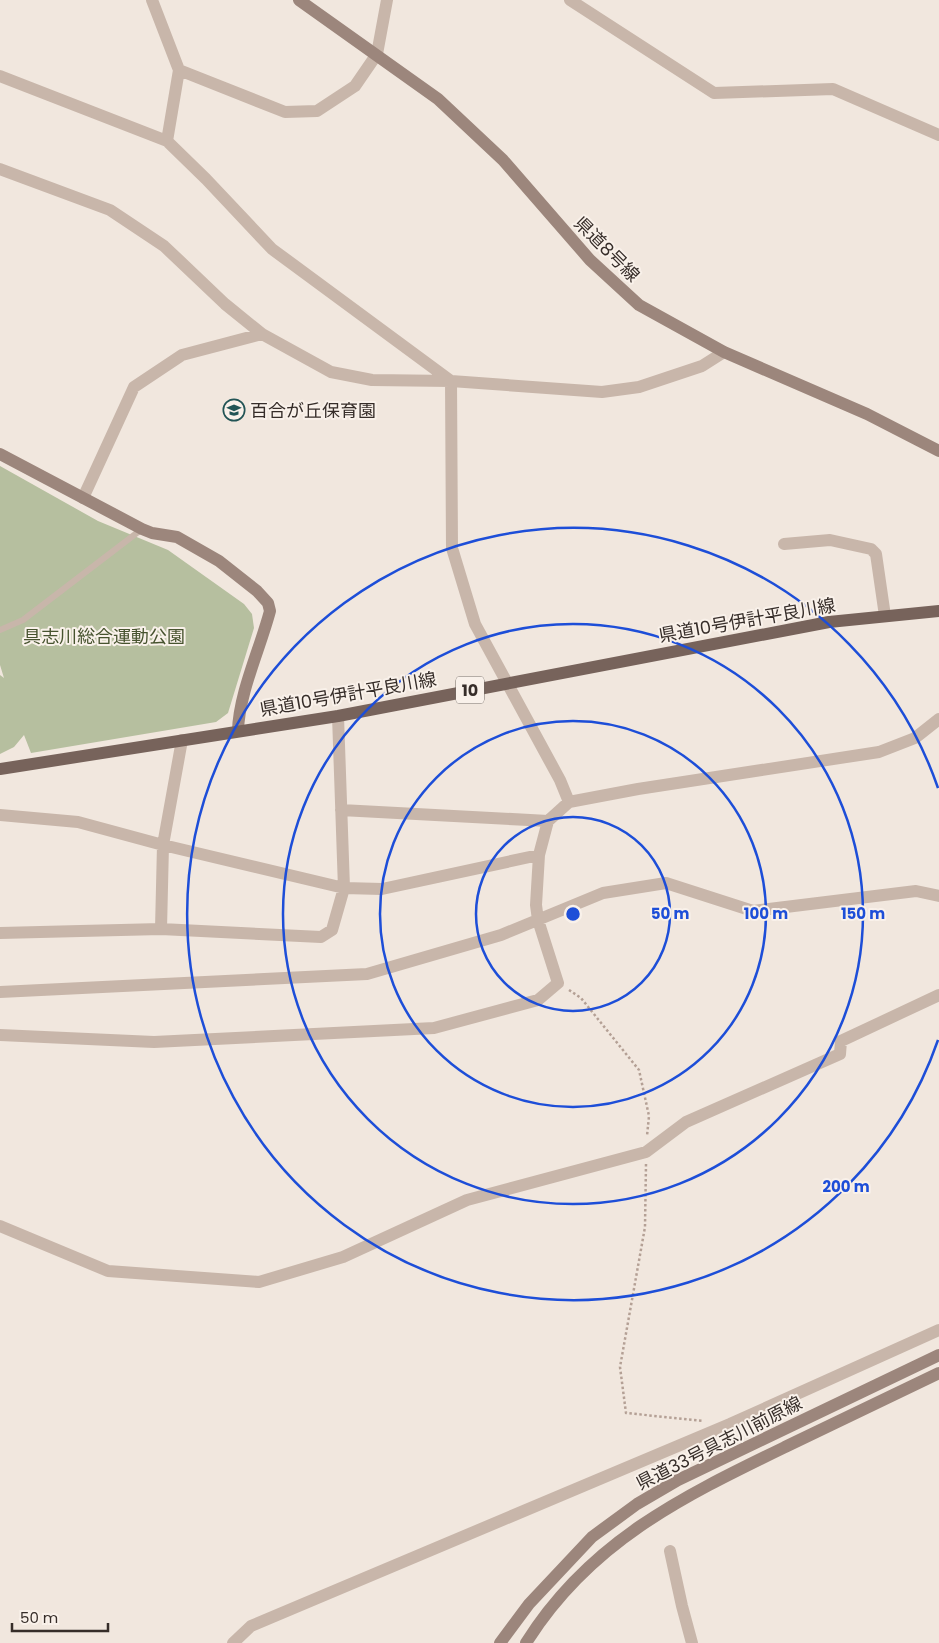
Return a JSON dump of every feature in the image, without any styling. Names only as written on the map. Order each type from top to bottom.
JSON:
[{"type":"main road","name":"県道8号線","points":[[299,0],[438,99],[502,160],[590,260],[639,305],[724,352],[867,414],[939,451]]},
{"type":"main road","points":[[0,454],[142,529],[152,533],[177,537],[219,561],[268,602],[270,611],[242,700],[238,717],[238,731]]},
{"type":"main road","name":"県道10号伊計平良川線","points":[[0,770],[338,716],[829,622],[939,612]]},
{"type":"main road","name":"県道33号具志川前原線","points":[[500,1643],[529,1604],[567,1562],[592,1537],[638,1504],[678,1480],[939,1354]]},
{"type":"main road","name":"県道33号具志川前原線","points":[[526,1643],[546,1614],[583,1571],[616,1542],[654,1516],[732,1473],[939,1372]]},
{"type":"street","points":[[152,0],[179,70],[167,141]]},
{"type":"street","points":[[179,70],[285,112],[318,111],[355,86],[377,54],[387,0]]},
{"type":"street","points":[[570,0],[714,93],[833,89],[939,135]]},
{"type":"street","points":[[0,76],[167,141],[206,178],[272,249],[451,381]]},
{"type":"street","points":[[0,170],[110,210],[164,246],[225,304],[262,334],[331,372],[372,380],[451,381],[602,392],[639,387],[702,366],[724,352]]},
{"type":"street","points":[[83,498],[134,387],[182,355],[262,334]]},
{"type":"street","points":[[451,381],[452,548],[475,624],[560,780],[569,802]]},
{"type":"street","points":[[784,544],[830,540],[871,549],[876,554],[885,616]]},
{"type":"street","points":[[0,933],[161,929],[321,936],[332,930],[344,888],[338,716]]},
{"type":"street","points":[[0,1035],[154,1042],[434,1028],[538,1000],[558,983],[538,920],[536,905],[539,855],[548,821],[569,802],[638,789],[879,752],[915,738],[939,719]]},
{"type":"street","points":[[161,929],[163,845],[182,740]]},
{"type":"street","points":[[342,810],[548,821]]},
{"type":"street","points":[[0,815],[78,822],[163,845],[344,888],[382,889],[539,855]]},
{"type":"street","points":[[0,992],[366,974],[501,935],[603,892],[666,883],[753,911],[916,891],[939,896]]},
{"type":"street","points":[[0,1226],[108,1272],[259,1282],[344,1257],[468,1200],[646,1152],[686,1122],[840,1054],[841,1041],[939,995]]},
{"type":"street","points":[[232,1643],[251,1626],[730,1424],[939,1330]]},
{"type":"street","points":[[670,1551],[692,1643]]},
{"type":"lane","points":[[0,630],[23,620],[142,529]]},
{"type":"path","points":[[558,983],[581,998],[639,1070],[649,1116],[646,1152],[645,1227],[620,1367],[626,1413],[730,1424]]},
{"type":"green space","name":"具志川総合運動公園","points":[[0,466],[98,521],[168,550],[244,604],[252,614],[254,628],[228,713],[216,722],[31,753],[24,735],[14,747],[0,754],[0,675],[4,678],[0,665]]},
{"type":"place","name":"百合が丘保育園","points":[[234,410]]}]
